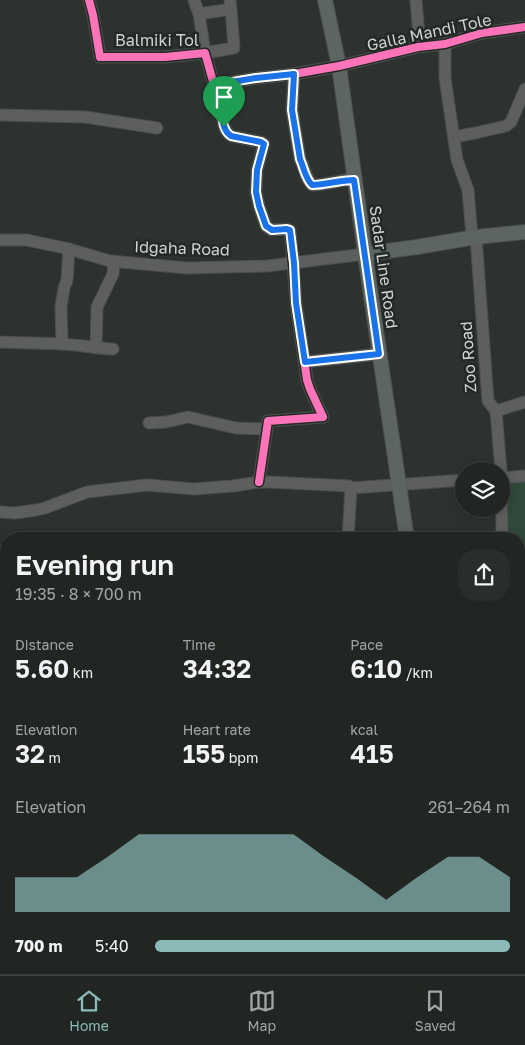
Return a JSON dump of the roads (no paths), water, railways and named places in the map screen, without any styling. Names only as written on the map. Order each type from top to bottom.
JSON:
[{"type":"main road","name":"Sadar Line Road","points":[[325,0],[339,66],[406,532]]},
{"type":"main road","points":[[365,254],[474,237],[525,232]]},
{"type":"street","name":"Balmiki Tol","points":[[89,0],[100,56],[165,57],[205,53],[227,133],[231,136],[264,144],[257,170],[256,192],[259,206],[266,226],[272,230],[290,230],[294,263]]},
{"type":"street","points":[[194,0],[199,14],[205,53],[234,48],[231,5],[199,14]]},
{"type":"street","points":[[416,0],[418,47]]},
{"type":"street","name":"Galla Mandi Tole","points":[[339,66],[418,47],[444,44],[482,33],[525,27]]},
{"type":"street","name":"Zoo Road","points":[[444,44],[445,78],[457,160],[468,190],[474,237],[488,402],[496,412],[500,462]]},
{"type":"street","points":[[214,85],[339,66]]},
{"type":"street","points":[[294,74],[293,119],[300,159],[307,180],[312,185],[354,180]]},
{"type":"street","points":[[454,137],[506,126],[511,122],[525,89]]},
{"type":"street","points":[[0,115],[85,117],[157,128]]},
{"type":"street","name":"Idgaha Road","points":[[0,240],[27,240],[69,249],[110,261],[187,268],[268,266],[365,254]]},
{"type":"street","points":[[62,344],[62,306],[67,280],[69,249]]},
{"type":"street","points":[[96,348],[97,307],[112,274],[114,261]]},
{"type":"street","points":[[259,482],[268,421],[322,417],[310,390],[296,303],[294,263]]},
{"type":"street","points":[[0,342],[113,348]]},
{"type":"street","points":[[305,362],[379,354]]},
{"type":"street","points":[[496,412],[525,402]]},
{"type":"street","points":[[149,424],[188,417],[236,428],[266,429]]},
{"type":"street","points":[[510,477],[525,476]]},
{"type":"street","points":[[0,512],[15,513],[36,510],[88,492],[147,484],[194,489],[259,482],[349,486],[351,488],[455,481]]},
{"type":"street","points":[[348,532],[351,488]]},
{"type":"street","name":"Zoo Road","points":[[502,517],[502,532]]}]
